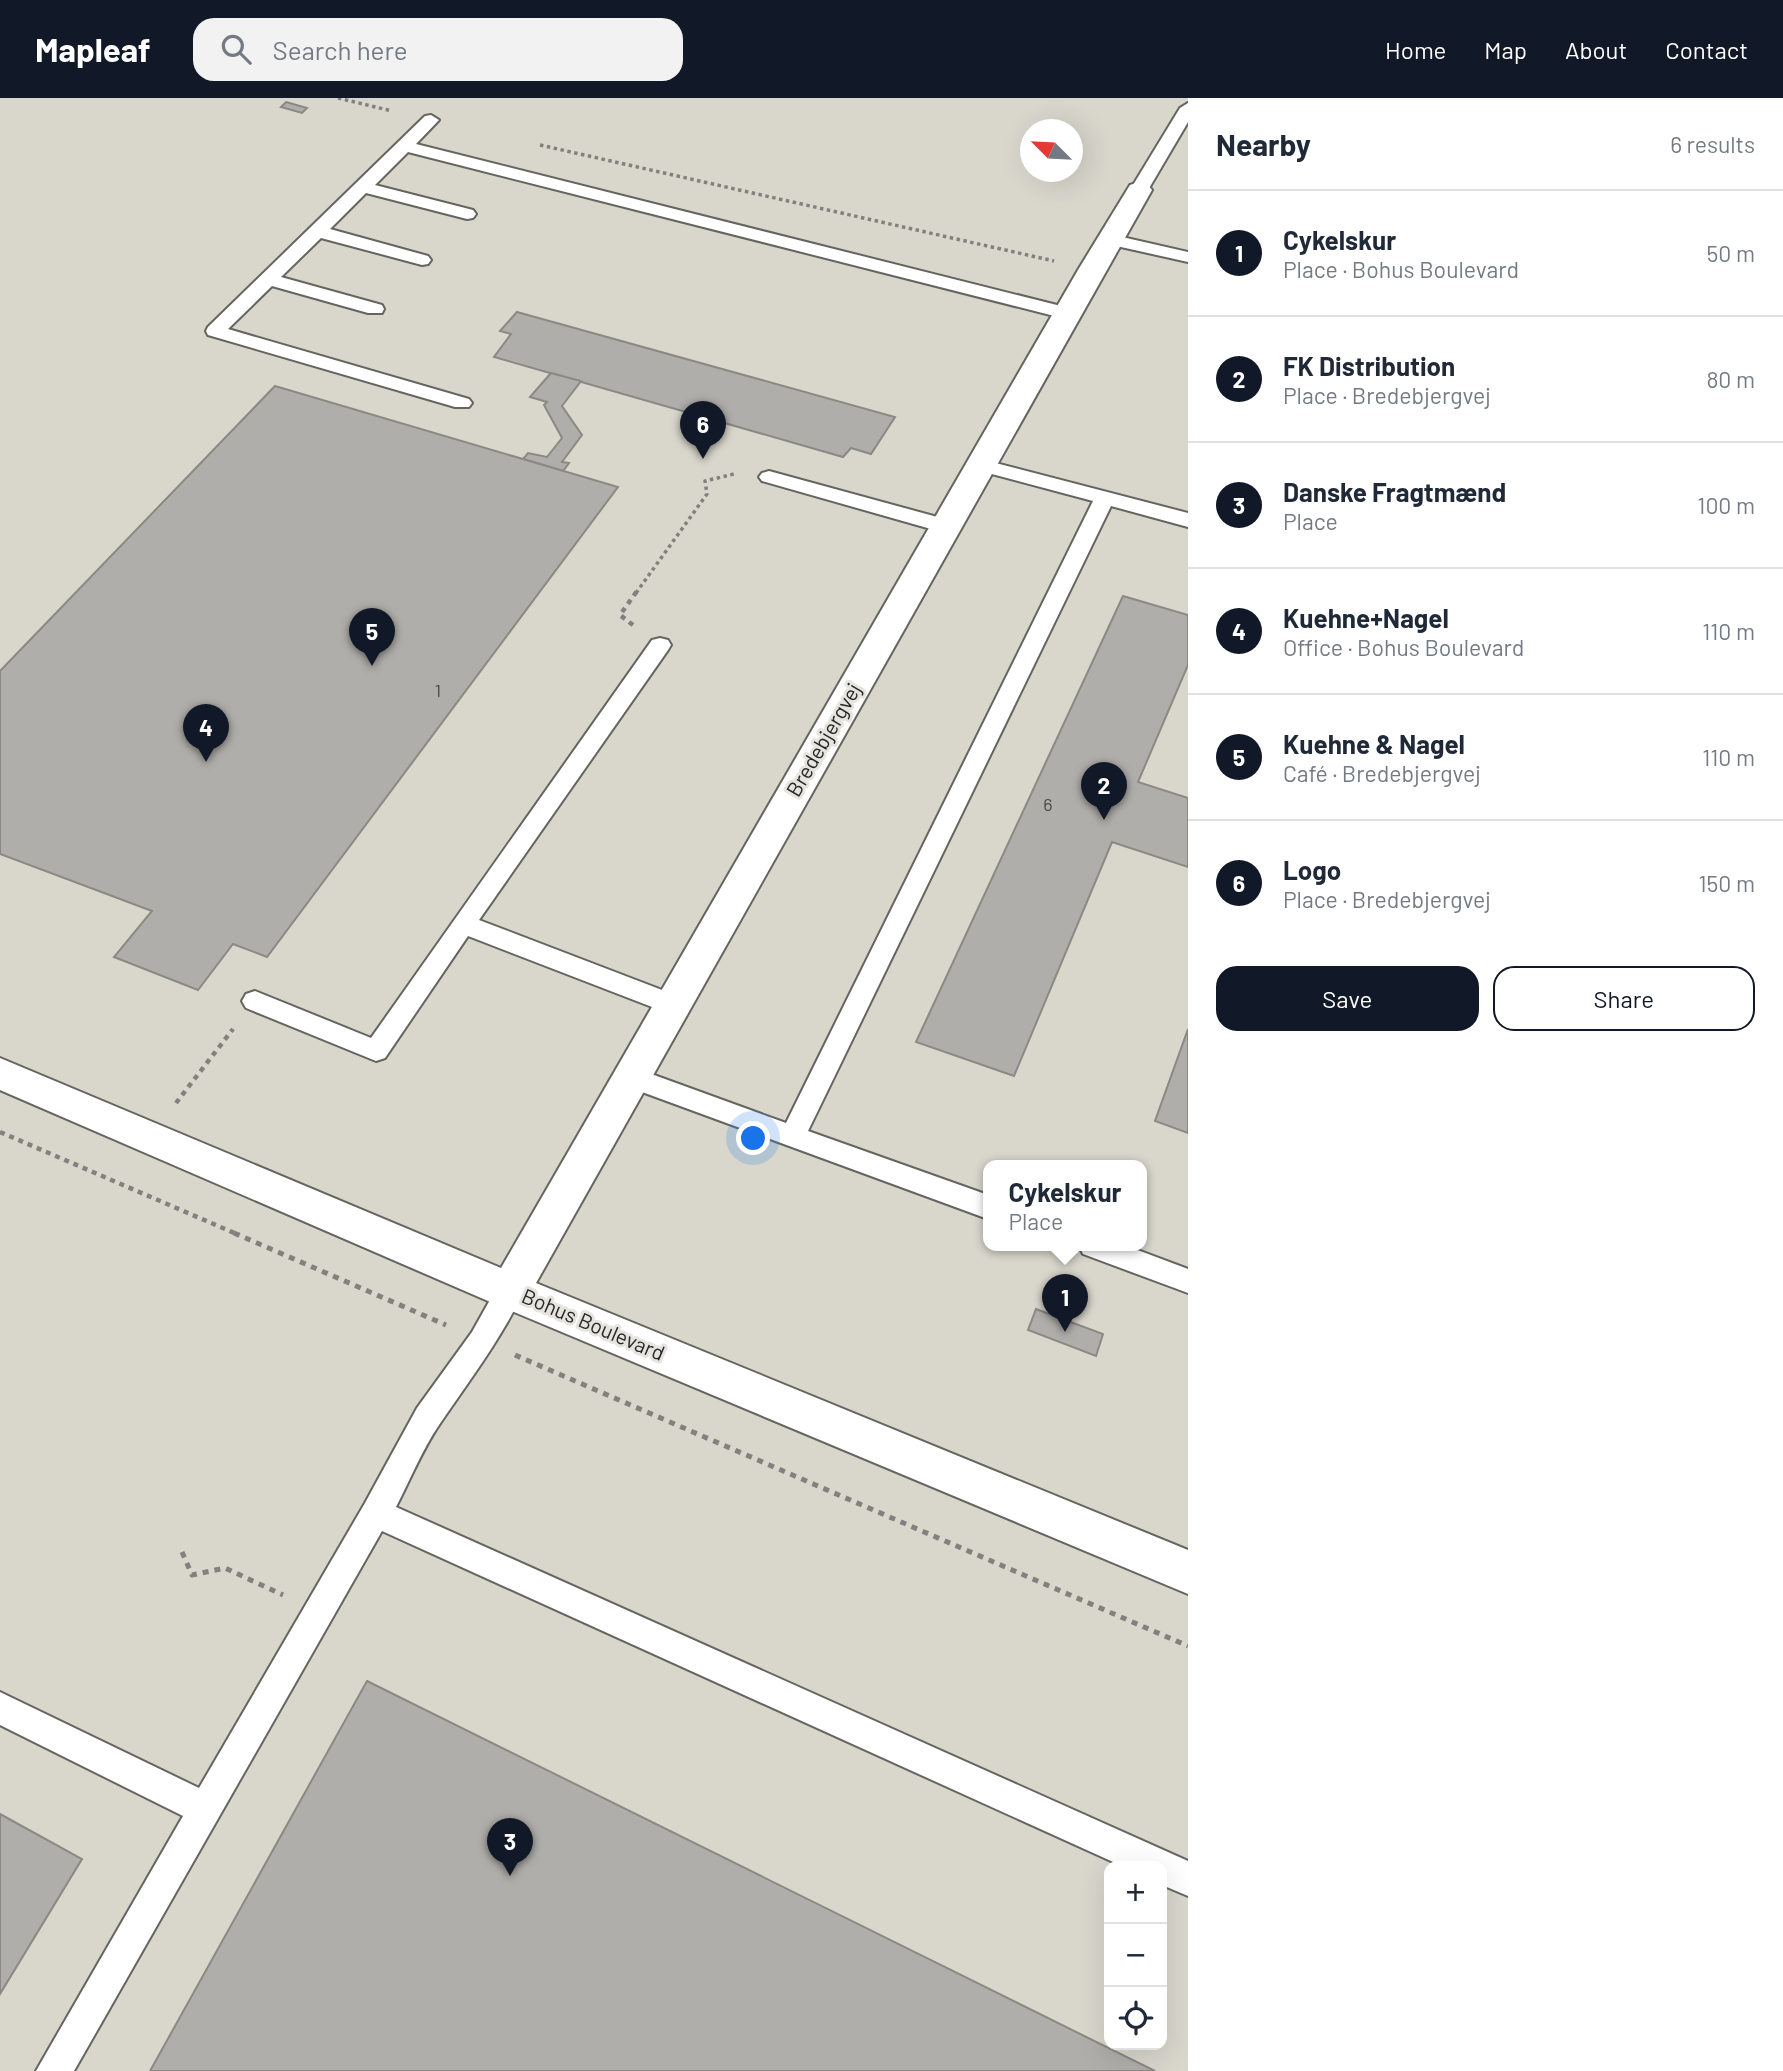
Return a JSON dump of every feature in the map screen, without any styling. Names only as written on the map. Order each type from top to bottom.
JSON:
[{"type":"street","name":"Bredebjergvej","points":[[510,1291],[1066,313],[1139,190]]},
{"type":"street","name":"Bohus Boulevard","points":[[0,1073],[510,1291],[1188,1572]]},
{"type":"lane","points":[[1139,190],[1188,108]]},
{"type":"lane","points":[[431,120],[215,331],[462,403]]},
{"type":"lane","points":[[404,146],[1066,313]]},
{"type":"lane","points":[[363,187],[467,214]]},
{"type":"lane","points":[[317,231],[422,260]]},
{"type":"lane","points":[[1109,239],[1188,257]]},
{"type":"lane","points":[[269,279],[375,309]]},
{"type":"lane","points":[[980,465],[1188,520]]},
{"type":"lane","points":[[769,477],[945,526]]},
{"type":"lane","points":[[793,1135],[1105,498]]},
{"type":"lane","points":[[255,1001],[376,1051],[660,645]]},
{"type":"lane","points":[[463,924],[674,1005]]},
{"type":"lane","points":[[632,1078],[983,1206]]},
{"type":"lane","points":[[1107,1251],[1188,1281]]},
{"type":"lane","points":[[54,2071],[376,1513],[427,1418],[482,1341],[510,1291]]},
{"type":"lane","points":[[376,1513],[1148,1861]]},
{"type":"lane","points":[[0,1708],[205,1809]]},
{"type":"lane","points":[[1167,1870],[1188,1879]]},
{"type":"path","points":[[338,98],[431,120]]},
{"type":"path","points":[[539,145],[1091,270]]},
{"type":"path","points":[[660,645],[620,615],[707,494],[705,481],[746,472],[769,477]]},
{"type":"path","points":[[150,1137],[255,1001]]},
{"type":"path","points":[[0,1132],[1188,1646]]},
{"type":"path","points":[[182,1552],[192,1575],[225,1568],[318,1611]]},
{"type":"shaded area","points":[[0,98],[1188,98],[1188,2071],[0,2071]]},
{"type":"building","points":[[286,102],[307,108],[302,113],[281,107]]},
{"type":"building","points":[[517,312],[895,417],[871,454],[851,448],[843,457],[494,357],[511,334],[500,331]]},
{"type":"building","points":[[551,373],[581,381],[562,406],[582,435],[562,462],[569,463],[563,471],[523,459],[528,453],[547,457],[562,438],[544,405],[547,402],[530,397]]},
{"type":"building","points":[[275,386],[618,487],[267,957],[233,944],[198,990],[114,957],[152,911],[0,854],[0,671]]},
{"type":"building","points":[[1123,596],[1188,615],[1188,665],[1138,782],[1188,798],[1188,867],[1112,842],[1014,1076],[916,1042]]},
{"type":"building","points":[[1188,1029],[1188,1133],[1155,1121]]},
{"type":"building","points":[[1036,1309],[1103,1334],[1096,1356],[1028,1330]]},
{"type":"building","points":[[367,1681],[1104,2046],[1104,2050],[1113,2050],[1155,2071],[150,2071]]},
{"type":"building","points":[[0,1814],[82,1859],[0,1994]]},
{"type":"place","name":"Logo","points":[[703,459]]},
{"type":"place","name":"Kuehne & Nagel","points":[[372,666]]},
{"type":"place","name":"Kuehne+Nagel","points":[[206,762]]},
{"type":"place","name":"FK Distribution","points":[[1104,820]]},
{"type":"place","name":"Cykelskur","points":[[1065,1332]]},
{"type":"place","name":"Danske Fragtmænd","points":[[510,1876]]}]
